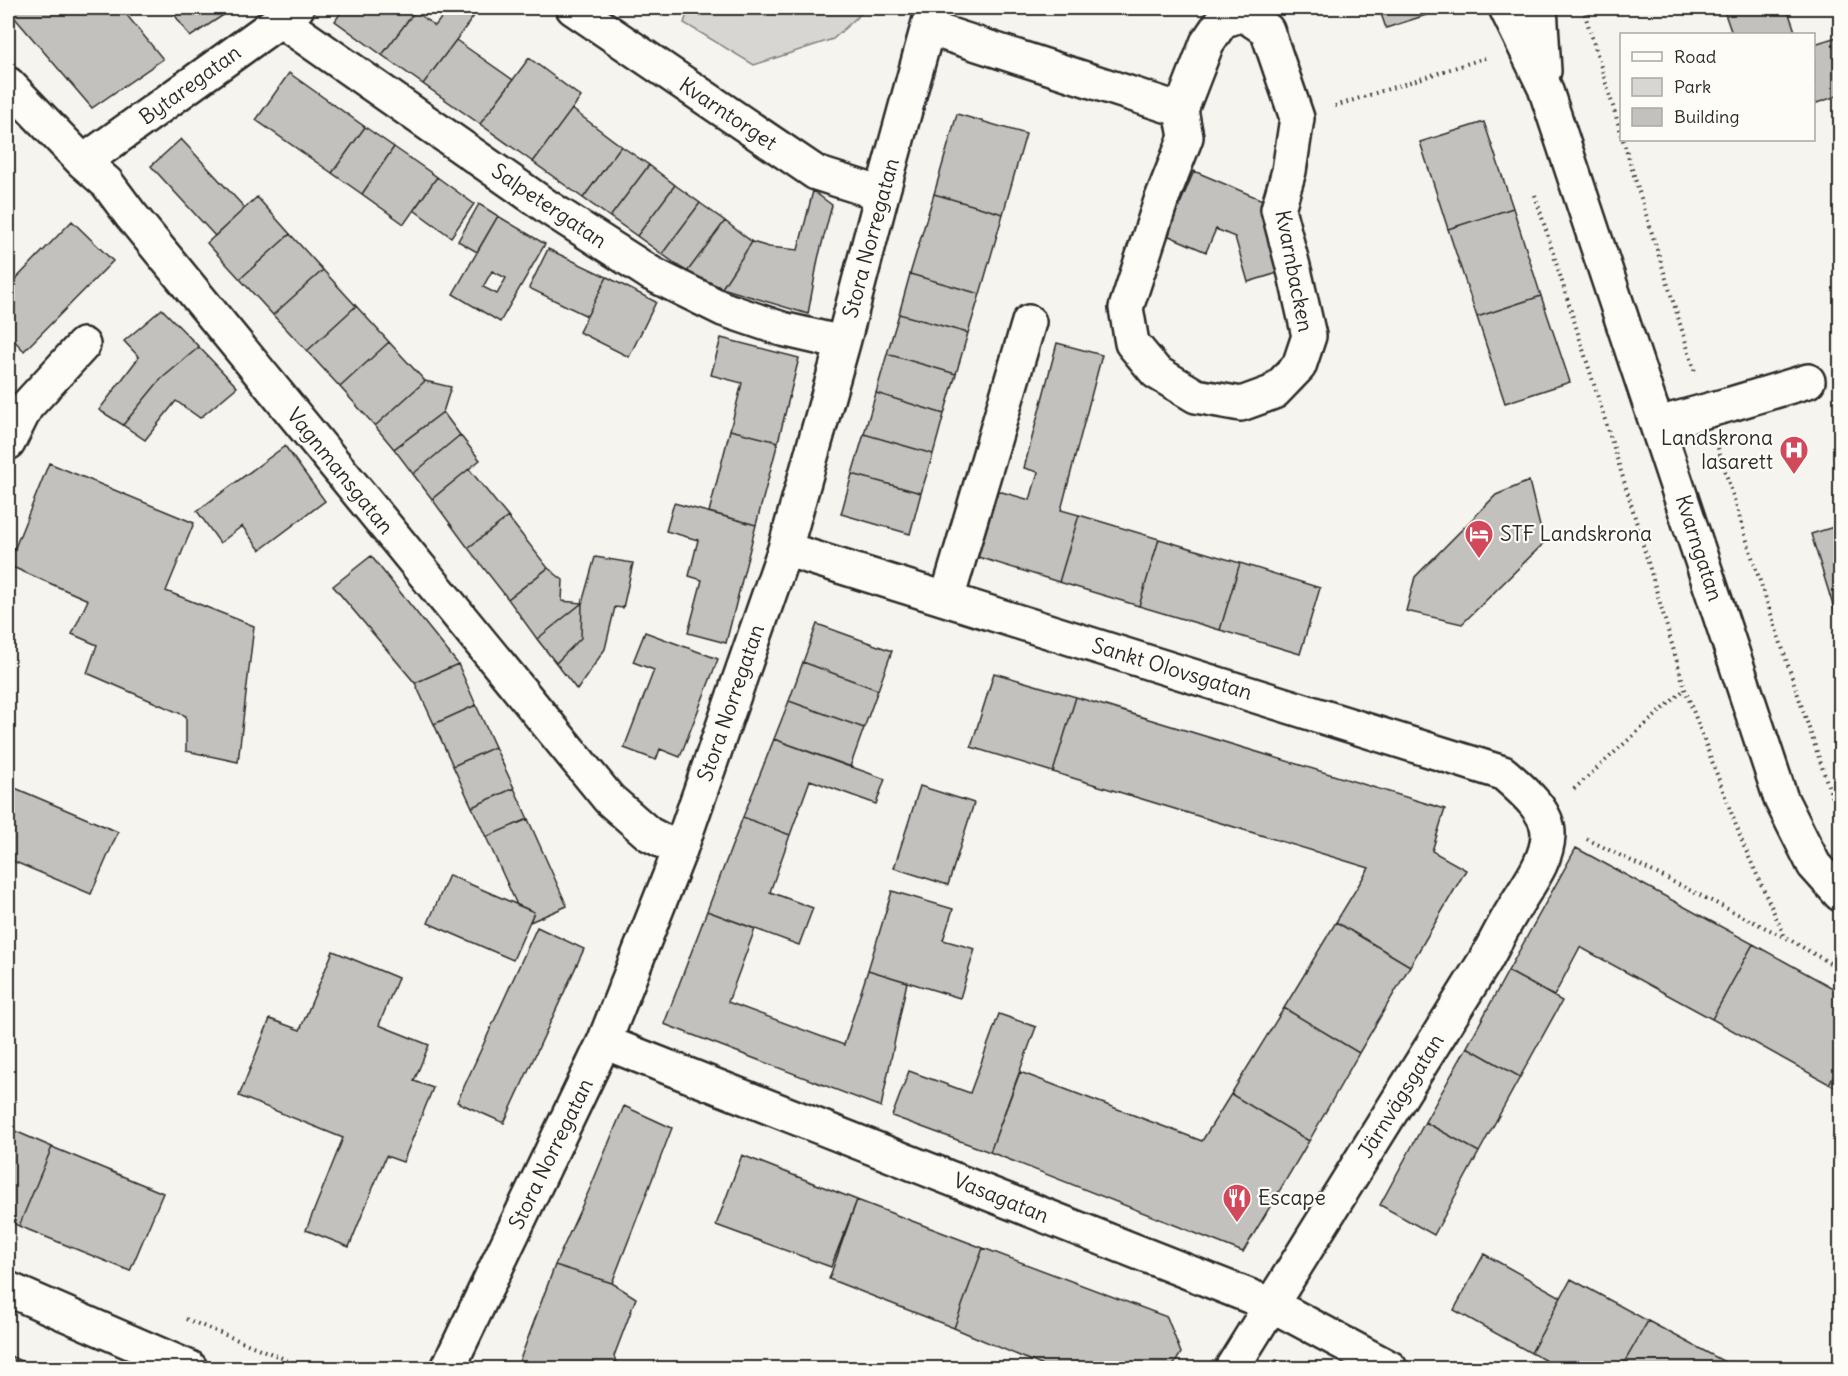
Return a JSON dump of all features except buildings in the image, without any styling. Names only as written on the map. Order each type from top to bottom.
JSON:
[{"type":"street","name":"Kvarngatan","points":[[1506,8],[1545,88],[1781,799],[1814,865],[1840,894]]},
{"type":"street","name":"Kvarngatan","points":[[1540,8],[1545,88]]},
{"type":"street","name":"Kvarntorget","points":[[586,10],[816,173],[882,194]]},
{"type":"street","name":"Bytaregatan","points":[[83,162],[288,14]]},
{"type":"street","name":"Salpetergatan","points":[[288,14],[549,208],[652,274],[723,309],[782,329],[843,344]]},
{"type":"street","name":"Kvarnbacken","points":[[1243,14],[1267,30],[1298,118],[1289,171],[1278,209],[1309,336],[1299,366],[1274,392],[1241,404],[1196,396],[1155,372],[1132,343],[1126,308],[1161,201],[1186,137],[1181,110],[1207,43],[1222,21],[1243,14]]},
{"type":"street","name":"Stora Norregatan","points":[[448,1368],[604,1042],[680,850],[785,549],[843,344],[930,18]]},
{"type":"street","points":[[930,18],[1181,110]]},
{"type":"street","name":"Vagnmansgatan","points":[[8,84],[83,162],[107,183],[145,233],[609,799],[649,834],[680,850]]},
{"type":"street","points":[[947,599],[1029,322]]},
{"type":"street","points":[[8,443],[26,406],[83,345]]},
{"type":"street","points":[[1658,424],[1808,381]]},
{"type":"street","name":"Sankt Olovsgatan","points":[[785,549],[1503,773],[1530,796],[1543,816]]},
{"type":"street","name":"Järnvägsgatan","points":[[1232,1368],[1486,959],[1543,860],[1548,834],[1543,816]]},
{"type":"street","name":"Vasagatan","points":[[604,1042],[1272,1305],[1390,1368]]},
{"type":"street","points":[[8,1289],[190,1368]]},
{"type":"path","points":[[1583,8],[1620,131]]},
{"type":"path","points":[[1298,118],[1489,56]]},
{"type":"path","points":[[1623,141],[1753,560],[1832,796],[1840,810]]},
{"type":"path","points":[[1534,194],[1629,497],[1685,689],[1743,844],[1785,937]]},
{"type":"path","points":[[1685,689],[1543,816],[1785,937],[1840,969]]},
{"type":"green space","points":[[689,8],[867,8],[833,39],[754,65],[684,23]]},
{"type":"place","name":"Landskrona lasarett","points":[[1794,476]]},
{"type":"place","name":"STF Landskrona","points":[[1479,560]]},
{"type":"place","name":"Escape","points":[[1237,1224]]}]
